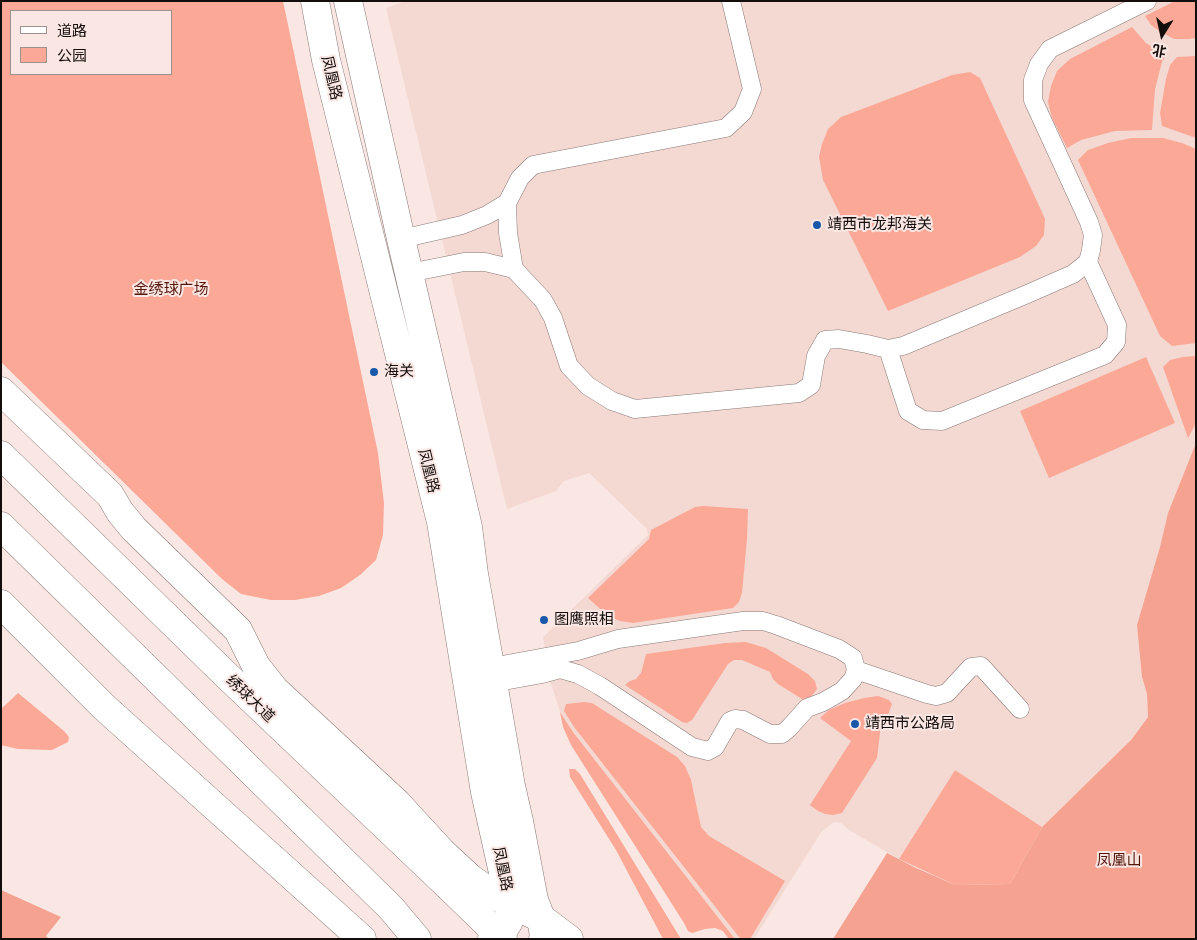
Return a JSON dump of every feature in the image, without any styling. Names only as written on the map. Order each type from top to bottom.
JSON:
[{"type":"main road","name":"凤凰路","points":[[315,1],[326,60],[441,522],[485,792],[510,904],[509,921],[498,938]]},
{"type":"main road","name":"凤凰路","points":[[348,1],[468,528],[474,574],[511,786],[534,900],[542,929]]},
{"type":"main road","points":[[1,391],[110,495],[120,512],[134,529],[238,630],[256,666],[276,690],[397,803],[442,852],[470,878],[510,904],[542,929],[569,939]]},
{"type":"main road","name":"绣球大道","points":[[1,455],[498,938]]},
{"type":"main road","points":[[1,526],[391,908],[417,939]]},
{"type":"main road","points":[[1,604],[104,707],[362,939]]},
{"type":"lane","points":[[401,240],[462,225],[487,215],[507,202],[520,178],[533,165],[726,128],[742,112],[752,89],[731,1]]},
{"type":"lane","points":[[409,273],[464,262],[485,262],[514,269],[543,300],[553,318],[569,366],[588,386],[612,401],[635,409],[799,393],[811,385],[816,356],[825,340],[839,339],[888,349],[902,346],[1025,296],[1073,274],[1088,262],[1093,235],[1089,222],[1033,100],[1033,80],[1039,64],[1050,49],[1147,1]]},
{"type":"lane","points":[[507,202],[508,233],[514,269]]},
{"type":"lane","points":[[888,349],[908,411],[923,420],[942,421],[1105,355],[1116,342],[1117,324],[1088,262]]},
{"type":"lane","points":[[744,621],[763,621],[839,649],[853,658],[856,670],[853,680],[842,691],[823,702],[807,708],[782,734],[770,734],[743,720],[735,719],[730,722],[715,747],[708,751],[692,747],[578,674],[560,669],[542,674],[492,675],[618,639],[744,621]]},
{"type":"lane","points":[[856,670],[936,696],[947,692],[971,667],[981,666],[1020,710]]},
{"type":"shaded area","name":"靖西市龙邦海关","points":[[406,1],[1196,1],[1196,443],[1168,513],[1160,547],[1142,677],[1147,694],[1148,716],[1131,740],[1042,827],[955,770],[899,859],[849,830],[841,823],[834,822],[822,831],[754,939],[735,939],[573,732],[560,712],[551,684],[543,637],[648,535],[646,528],[589,473],[564,481],[556,491],[507,509],[386,8]]},
{"type":"green space","name":"金绣球广场","points":[[1,1],[283,1],[378,453],[384,503],[383,535],[376,560],[360,575],[341,588],[319,596],[295,600],[271,600],[241,594],[222,579],[1,362]]},
{"type":"green space","points":[[1175,1],[1196,1],[1196,38],[1174,39],[1151,25],[1145,16]]},
{"type":"green space","points":[[1132,27],[1146,43],[1167,54],[1162,62],[1155,89],[1152,130],[1115,131],[1081,140],[1067,148],[1052,118],[1048,102],[1051,86],[1057,71],[1070,59]]},
{"type":"green space","points":[[1196,56],[1196,138],[1162,126],[1160,113],[1170,65],[1177,57]]},
{"type":"green space","points":[[970,72],[980,78],[1041,210],[1045,219],[1044,235],[1036,246],[1020,257],[888,311],[823,180],[819,157],[822,144],[828,129],[841,117],[952,75]]},
{"type":"green space","points":[[1131,138],[1163,138],[1196,149],[1196,343],[1172,346],[1160,336],[1078,160],[1088,150]]},
{"type":"green space","points":[[1196,356],[1196,423],[1188,438],[1163,367],[1170,360]]},
{"type":"green space","points":[[1146,357],[1175,423],[1049,478],[1020,411]]},
{"type":"green space","name":"凤凰山","points":[[1196,443],[1196,939],[833,939],[887,853],[955,885],[1010,884],[1042,827],[1131,740],[1148,717],[1147,694],[1142,677],[1137,625],[1168,513]]},
{"type":"green space","points":[[695,507],[748,509],[742,593],[739,602],[733,608],[633,623],[620,621],[608,616],[588,598],[649,539],[651,530]]},
{"type":"green space","points":[[746,642],[766,648],[808,674],[815,681],[817,689],[810,698],[802,699],[778,684],[770,672],[742,660],[734,660],[728,664],[692,720],[687,723],[682,722],[625,685],[636,679],[641,673],[646,654],[725,643]]},
{"type":"green space","points":[[18,693],[64,731],[69,737],[68,742],[52,750],[18,749],[1,745],[1,709]]},
{"type":"green space","points":[[878,696],[889,700],[892,704],[888,715],[881,725],[877,758],[842,813],[833,815],[818,811],[810,805],[851,741],[820,718],[829,710],[845,703]]},
{"type":"green space","points":[[592,703],[677,757],[685,766],[691,780],[701,827],[709,836],[785,881],[750,939],[741,939],[739,937],[574,727],[564,711],[566,704]]},
{"type":"green space","points":[[560,712],[573,732],[735,939],[728,938],[723,931],[715,928],[692,933],[688,931],[571,745],[563,727]]},
{"type":"green space","points":[[569,769],[575,769],[580,774],[681,939],[663,939],[616,850],[570,777]]},
{"type":"green space","points":[[955,770],[1042,827],[1010,884],[955,885],[899,859]]},
{"type":"green space","points":[[1,890],[61,917],[46,936],[49,939],[1,939]]},
{"type":"place","name":"靖西市龙邦海关","points":[[817,225]]},
{"type":"place","name":"海关","points":[[374,372]]},
{"type":"place","name":"图鹰照相","points":[[544,620]]},
{"type":"place","name":"靖西市公路局","points":[[855,724]]}]
